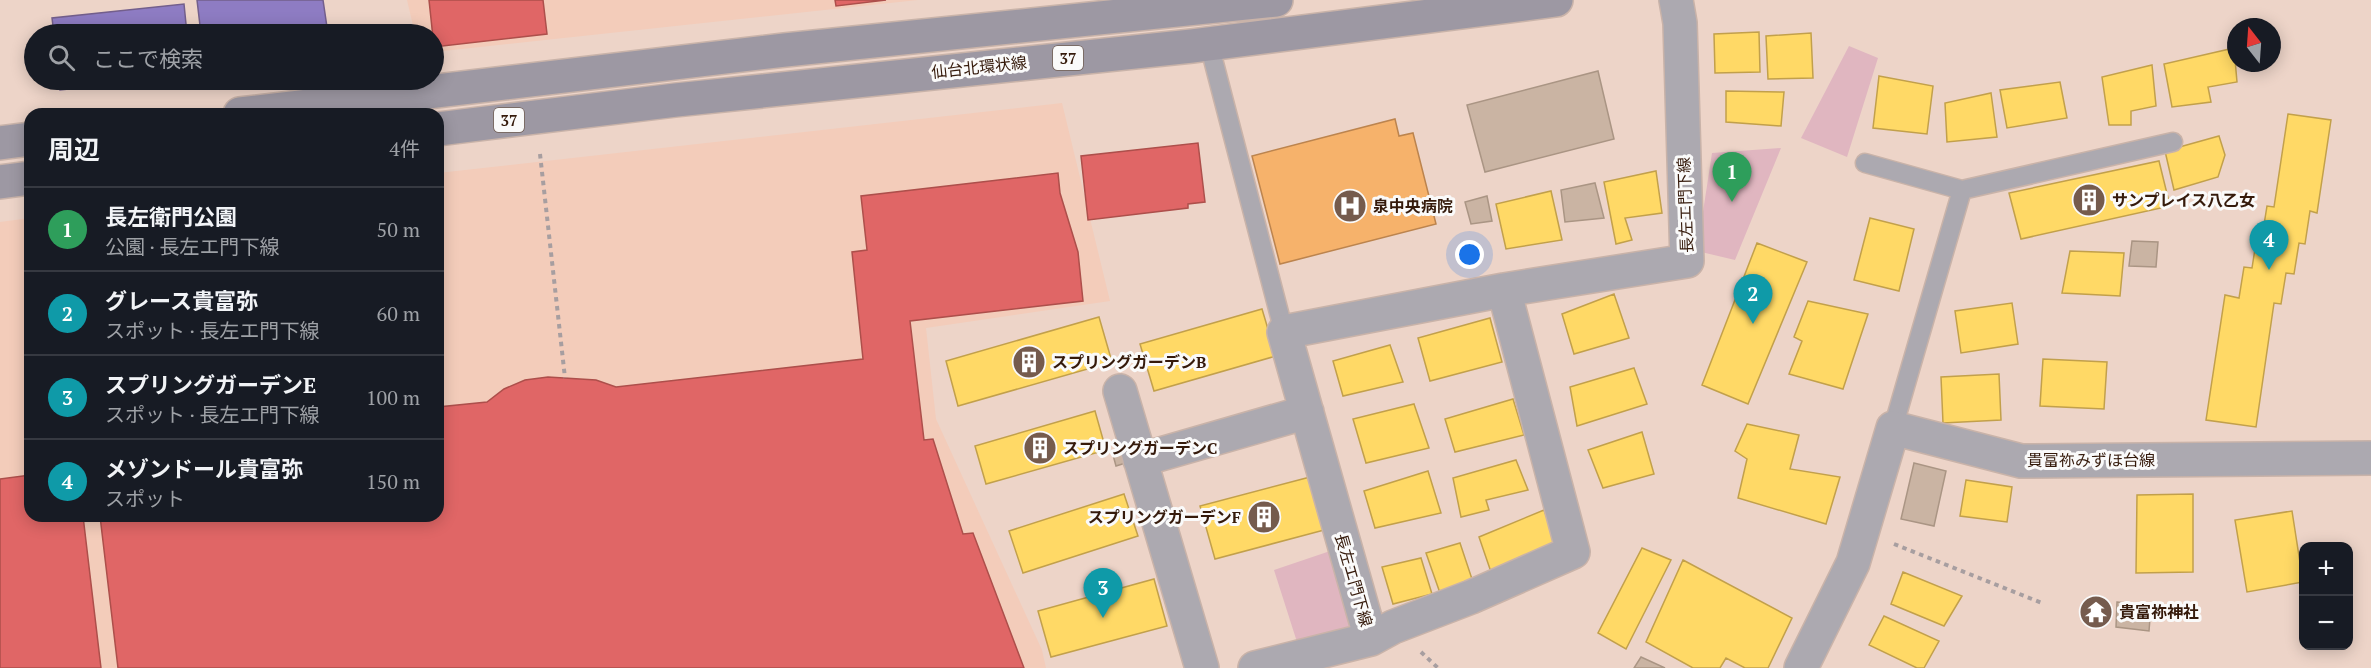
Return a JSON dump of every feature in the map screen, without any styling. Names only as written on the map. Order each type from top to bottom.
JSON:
[{"type":"main road","name":"37","points":[[291,108],[785,50],[1276,0]]},
{"type":"main road","name":"仙台北環状線","points":[[444,128],[688,98],[1209,44],[1556,0]]},
{"type":"main road","points":[[0,143],[24,140]]},
{"type":"main road","points":[[0,182],[24,179]]},
{"type":"street","name":"長左エ門下線","points":[[1504,290],[1573,552],[1471,597],[1393,627],[1371,639],[1284,332],[1504,290],[1687,261],[1680,22],[1676,0]]},
{"type":"street","points":[[1120,391],[1202,668]]},
{"type":"street","points":[[1140,460],[1307,412]]},
{"type":"street","name":"貴富祢みずほ台線","points":[[1893,428],[2021,461],[2371,458]]},
{"type":"street","points":[[1801,668],[1853,563],[1893,428]]},
{"type":"street","points":[[1255,668],[1371,639]]},
{"type":"lane","points":[[1209,44],[1284,332]]},
{"type":"lane","points":[[1865,163],[1962,189],[2173,142]]},
{"type":"lane","points":[[1893,428],[1962,189]]},
{"type":"path","points":[[540,154],[565,378]]},
{"type":"path","points":[[1863,531],[2042,603]]},
{"type":"shaded area","points":[[407,0],[918,0],[444,51],[444,24],[413,24]]},
{"type":"shaded area","points":[[1849,46],[1878,58],[1847,157],[1801,138]]},
{"type":"shaded area","points":[[1062,103],[1110,301],[926,328],[936,419],[1042,650],[1046,668],[0,668],[0,222],[24,219],[24,522],[444,522],[444,172]]},
{"type":"shaded area","points":[[1781,148],[1735,260],[1697,251],[1712,153]]},
{"type":"shaded area","points":[[1339,548],[1360,625],[1297,642],[1274,570]]},
{"type":"building: 住宅","points":[[1759,32],[1760,72],[1715,73],[1714,34]]},
{"type":"building: 住宅","points":[[1811,33],[1813,78],[1768,79],[1766,36]]},
{"type":"building: 住宅","points":[[2227,50],[2227,72],[2236,72],[2237,82],[2208,87],[2211,102],[2172,107],[2164,64]]},
{"type":"building: 住宅","points":[[2152,65],[2156,106],[2131,111],[2131,125],[2109,125],[2102,77]]},
{"type":"building: 住宅","points":[[1879,76],[1933,86],[1927,134],[1873,128]]},
{"type":"building: 住宅","points":[[2060,82],[2067,118],[2007,128],[2000,90]]},
{"type":"building: 住宅","points":[[1726,91],[1784,92],[1781,126],[1726,122]]},
{"type":"building: 住宅","points":[[1991,93],[1997,137],[1947,142],[1945,103]]},
{"type":"building: 住宅","points":[[2288,114],[2331,120],[2317,213],[2310,211],[2305,244],[2299,243],[2294,274],[2286,273],[2281,304],[2274,303],[2256,427],[2206,420],[2225,295],[2239,298],[2244,267],[2252,268],[2257,236],[2262,237],[2267,206],[2274,207]]},
{"type":"building: 住宅","points":[[2219,136],[2225,155],[2218,177],[2174,190],[2165,151]]},
{"type":"building: 住宅","name":"サンプレイス八乙女","points":[[2159,161],[2170,206],[2021,239],[2009,193]]},
{"type":"building: 住宅","points":[[1656,171],[1662,213],[1625,218],[1632,240],[1616,244],[1604,182]]},
{"type":"building: 住宅","points":[[1551,191],[1562,240],[1506,249],[1496,204]]},
{"type":"building: 住宅","points":[[1870,218],[1914,229],[1899,291],[1854,280]]},
{"type":"building: 住宅","points":[[1757,243],[1807,262],[1748,404],[1702,385]]},
{"type":"building: 住宅","points":[[2070,251],[2124,253],[2120,296],[2062,293]]},
{"type":"building: 住宅","points":[[1614,294],[1629,338],[1574,354],[1562,314]]},
{"type":"building: 住宅","points":[[1808,301],[1868,314],[1843,389],[1789,374],[1802,341],[1794,337]]},
{"type":"building: 住宅","points":[[2012,303],[2018,344],[1961,353],[1955,311]]},
{"type":"building: 住宅","points":[[1262,309],[1276,356],[1154,391],[1140,344]]},
{"type":"building: 住宅","name":"スプリングガーデンB","points":[[1099,317],[1112,362],[958,406],[946,361]]},
{"type":"building: 住宅","points":[[1490,318],[1502,362],[1430,381],[1418,338]]},
{"type":"building: 住宅","points":[[1390,345],[1403,382],[1343,396],[1333,361]]},
{"type":"building: 住宅","points":[[2043,359],[2107,362],[2104,409],[2040,406]]},
{"type":"building: 住宅","points":[[1634,368],[1647,404],[1577,426],[1570,387]]},
{"type":"building: 住宅","points":[[1999,374],[2001,420],[1943,423],[1941,377]]},
{"type":"building: 住宅","points":[[1513,399],[1524,435],[1455,452],[1445,419]]},
{"type":"building: 住宅","points":[[1414,404],[1429,448],[1366,463],[1353,419]]},
{"type":"building: 住宅","name":"スプリングガーデンC","points":[[1095,411],[1106,450],[986,484],[975,446]]},
{"type":"building: 住宅","points":[[1747,424],[1799,435],[1790,469],[1840,477],[1826,524],[1738,498],[1747,459],[1735,451]]},
{"type":"building: 住宅","points":[[1642,432],[1654,474],[1603,488],[1588,450]]},
{"type":"building: 住宅","points":[[1516,460],[1528,490],[1486,500],[1489,510],[1461,517],[1453,478]]},
{"type":"building: 住宅","points":[[1428,471],[1441,513],[1375,528],[1364,491]]},
{"type":"building: 住宅","name":"スプリングガーデンF","points":[[1314,476],[1328,529],[1215,559],[1200,506]]},
{"type":"building: 住宅","points":[[1966,480],[2012,487],[2007,522],[1960,516]]},
{"type":"building: 住宅","points":[[1124,494],[1138,536],[1023,573],[1009,531]]},
{"type":"building: 住宅","points":[[2193,494],[2193,572],[2136,573],[2137,495]]},
{"type":"building: 住宅","points":[[1544,510],[1558,547],[1491,572],[1479,537]]},
{"type":"building: 住宅","points":[[2292,511],[2299,556],[2299,583],[2247,592],[2235,520]]},
{"type":"building: 住宅","points":[[1460,543],[1472,579],[1440,593],[1426,553]]},
{"type":"building: 住宅","points":[[1642,548],[1671,560],[1626,649],[1598,633]]},
{"type":"building: 住宅","points":[[1421,558],[1432,594],[1393,604],[1382,567]]},
{"type":"building: 住宅","points":[[1683,560],[1792,618],[1768,668],[1745,668],[1726,658],[1720,668],[1693,668],[1646,642]]},
{"type":"building: 住宅","points":[[1903,572],[1962,596],[1944,626],[1891,604]]},
{"type":"building: 住宅","points":[[1154,579],[1167,626],[1051,657],[1038,611]]},
{"type":"building: 住宅","points":[[1884,616],[1939,641],[1924,668],[1917,668],[1869,645]]},
{"type":"building: 商業","points":[[429,0],[543,0],[547,34],[444,46],[444,24],[432,24]]},
{"type":"building: 商業","points":[[835,0],[886,0],[836,6]]},
{"type":"building: 商業","points":[[1198,143],[1205,202],[1188,204],[1188,208],[1088,220],[1081,156]]},
{"type":"building: 商業","points":[[1058,173],[1060,193],[1078,252],[1083,301],[910,321],[924,440],[933,439],[963,534],[973,533],[1024,668],[118,668],[101,522],[444,522],[444,406],[487,402],[504,389],[525,380],[548,377],[596,380],[616,387],[863,359],[852,252],[867,250],[861,196]]},
{"type":"building: 商業","points":[[24,476],[24,522],[84,522],[101,668],[0,668],[0,479]]},
{"type":"building: 業務","points":[[197,0],[323,0],[327,24],[200,24]]},
{"type":"building: 業務","points":[[184,4],[186,24],[53,24],[52,18]]},
{"type":"building: 医療","points":[[1395,119],[1399,136],[1413,133],[1436,224],[1280,264],[1252,156]]},
{"type":"building: その他","points":[[1598,71],[1614,139],[1485,172],[1467,105]]},
{"type":"building: その他","points":[[1595,183],[1604,218],[1565,222],[1561,190]]},
{"type":"building: その他","points":[[1487,196],[1492,221],[1471,224],[1465,202]]},
{"type":"building: その他","points":[[2132,241],[2158,242],[2156,267],[2129,266]]},
{"type":"building: その他","points":[[1129,450],[1132,461],[1116,466],[1113,455]]},
{"type":"building: その他","points":[[1914,463],[1946,471],[1934,526],[1901,519]]},
{"type":"building: その他","points":[[2117,602],[2151,606],[2149,631],[2116,627]]},
{"type":"building: その他","points":[[1641,657],[1665,668],[1634,668]]},
{"type":"place","name":"サンプレイス八乙女","points":[[2089,200]]},
{"type":"place","name":"長左衛門公園","points":[[1732,202]]},
{"type":"place","name":"泉中央病院","points":[[1350,206]]},
{"type":"place","name":"メゾンドール貴富弥","points":[[2269,270]]},
{"type":"place","name":"グレース貴富弥","points":[[1753,324]]},
{"type":"place","name":"スプリングガーデンB","points":[[1029,362]]},
{"type":"place","name":"スプリングガーデンC","points":[[1040,448]]},
{"type":"place","name":"スプリングガーデンF","points":[[1264,517]]},
{"type":"place","name":"貴富祢神社","points":[[2096,612]]},
{"type":"place","name":"スプリングガーデンE","points":[[1103,618]]}]
